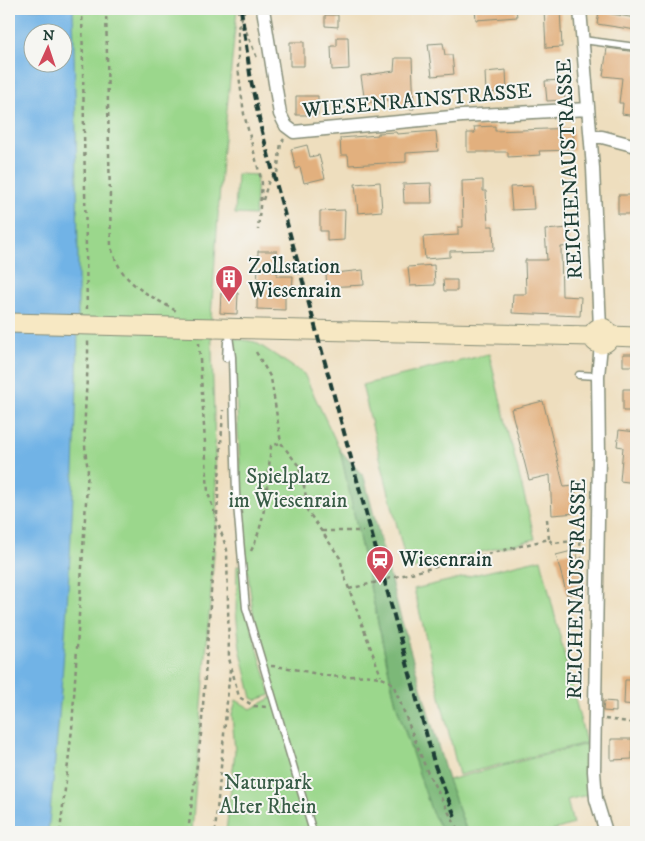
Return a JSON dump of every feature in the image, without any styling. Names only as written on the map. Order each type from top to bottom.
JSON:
[{"type":"street","name":"WIESENRAINSTRASSE","points":[[263,9],[268,50],[282,122],[294,132],[462,116],[588,109]]},
{"type":"street","name":"REICHENAUSTRASSE","points":[[580,9],[591,137],[601,336],[598,376],[599,456],[594,771],[596,798],[606,832]]},
{"type":"street","points":[[591,137],[602,137],[636,146]]},
{"type":"street","points":[[9,323],[636,337]]},
{"type":"lane","points":[[621,9],[636,10]]},
{"type":"lane","points":[[583,40],[636,47]]},
{"type":"lane","points":[[221,328],[226,358]]},
{"type":"lane","points":[[221,328],[232,357],[236,494],[246,608],[313,832]]},
{"type":"lane","points":[[579,375],[598,376]]},
{"type":"path","points":[[82,9],[88,318]]},
{"type":"path","points":[[106,9],[111,247],[116,264],[126,279],[181,314]]},
{"type":"path","points":[[246,9],[238,36],[240,88],[246,124],[262,183],[258,230]]},
{"type":"path","points":[[261,205],[269,180],[277,174],[281,142],[284,138]]},
{"type":"path","points":[[198,337],[201,351],[208,493],[227,550],[230,668],[215,832]]},
{"type":"path","points":[[60,832],[72,729],[88,468],[84,450],[89,378],[88,338]]},
{"type":"path","points":[[256,352],[271,378],[280,443],[298,465],[305,490],[307,510],[340,558],[349,589],[381,676]]},
{"type":"path","points":[[188,832],[201,734],[223,407]]},
{"type":"path","points":[[241,561],[250,553],[258,537],[264,511],[271,446],[280,443]]},
{"type":"path","points":[[546,519],[549,539],[552,543],[580,541],[582,563]]},
{"type":"path","points":[[322,531],[363,531]]},
{"type":"path","points":[[388,579],[549,539]]},
{"type":"path","points":[[349,589],[377,582]]},
{"type":"path","points":[[263,666],[293,667],[329,676],[381,676],[393,684],[427,771],[459,832]]},
{"type":"path","points":[[230,668],[239,697],[254,706],[274,706]]},
{"type":"path","points":[[600,718],[636,723]]},
{"type":"green space","points":[[72,9],[237,9],[222,159],[211,317],[217,516],[192,832],[48,832],[70,72],[72,72]]},
{"type":"green space","points":[[237,174],[257,175],[255,215],[235,214]]},
{"type":"green space","points":[[233,338],[255,342],[304,374],[340,450],[396,704],[432,812],[444,832],[226,832],[235,751],[232,715],[236,700],[251,709],[275,696],[253,612],[244,544]]},
{"type":"green space","points":[[489,354],[535,539],[408,570],[362,385]]},
{"type":"green space","points":[[340,450],[364,477],[398,608],[448,780],[467,832],[444,832],[432,813],[396,704]]},
{"type":"green space","points":[[541,559],[586,743],[459,775],[414,589]]},
{"type":"green space","points":[[242,565],[246,608],[271,695],[256,700],[252,698],[240,648],[236,611],[237,566]]},
{"type":"green space","points":[[587,744],[591,794],[567,800],[573,824],[548,832],[467,832],[448,780]]},
{"type":"water","points":[[9,9],[73,9],[78,288],[77,382],[67,607],[48,832],[9,832]]},
{"type":"building","points":[[475,9],[516,9],[517,17],[476,20]]},
{"type":"building","points":[[544,9],[560,9],[562,47],[546,48]]},
{"type":"building","points":[[599,12],[636,18],[636,30],[597,24]]},
{"type":"building","points":[[325,15],[338,15],[338,27],[325,26]]},
{"type":"building","points":[[337,37],[348,37],[349,69],[332,70],[331,46],[337,46]]},
{"type":"building","points":[[290,42],[304,42],[304,66],[290,66]]},
{"type":"building","points":[[443,43],[445,55],[452,55],[454,74],[432,76],[428,44]]},
{"type":"building","points":[[607,48],[636,52],[636,116],[622,114],[623,103],[619,103],[622,78],[603,76]]},
{"type":"building","points":[[395,58],[412,58],[414,109],[394,108],[394,99],[365,103],[361,76],[394,71]]},
{"type":"building","points":[[506,70],[507,92],[486,93],[485,72]]},
{"type":"building","points":[[563,80],[565,100],[547,101],[545,81]]},
{"type":"building","points":[[296,96],[318,96],[318,115],[296,115]]},
{"type":"building","points":[[495,126],[495,131],[573,128],[574,150],[539,151],[540,155],[508,157],[508,152],[467,152],[467,133],[475,133],[474,127]]},
{"type":"building","points":[[436,131],[438,151],[406,153],[406,162],[349,165],[348,155],[341,155],[340,138],[378,135],[378,133],[396,132],[397,134]]},
{"type":"building","points":[[307,145],[310,157],[319,155],[325,178],[304,183],[300,167],[296,169],[291,149]]},
{"type":"building","points":[[483,180],[483,191],[486,191],[488,226],[493,226],[494,250],[450,251],[450,257],[425,259],[423,237],[458,235],[458,227],[463,227],[462,181]]},
{"type":"building","points":[[380,182],[382,211],[358,213],[355,184]]},
{"type":"building","points":[[431,183],[432,203],[404,203],[403,184]]},
{"type":"building","points":[[532,186],[534,209],[512,210],[510,187]]},
{"type":"building","points":[[618,195],[636,195],[636,214],[618,214]]},
{"type":"building","points":[[345,210],[344,240],[327,241],[327,231],[320,231],[320,211]]},
{"type":"building","points":[[569,228],[570,246],[561,247],[562,296],[581,297],[580,316],[512,313],[513,294],[526,294],[525,260],[547,260],[545,230]]},
{"type":"building","points":[[258,251],[277,251],[277,276],[293,276],[292,294],[285,293],[285,310],[257,309]]},
{"type":"building","points":[[434,265],[435,285],[410,286],[408,267]]},
{"type":"building","points":[[363,270],[364,285],[327,287],[326,274]]},
{"type":"building","points":[[443,280],[457,280],[457,291],[444,291]]},
{"type":"building","name":"Zollstation Wiesenrain","points":[[221,293],[238,293],[237,314],[220,313]]},
{"type":"building","points":[[623,354],[636,354],[636,366],[623,366]]},
{"type":"building","points":[[623,389],[636,389],[636,411],[623,411]]},
{"type":"building","points":[[543,401],[564,487],[575,486],[577,513],[552,515],[550,475],[529,480],[511,409]]},
{"type":"building","points":[[619,430],[636,432],[636,483],[620,481],[623,447],[617,446]]},
{"type":"building","points":[[576,550],[586,590],[567,595],[556,555]]},
{"type":"building","points":[[625,680],[636,680],[636,705],[624,704]]},
{"type":"building","points":[[604,701],[616,702],[616,712],[603,711]]},
{"type":"building","points":[[611,739],[632,739],[632,759],[611,760]]},
{"type":"railway","points":[[241,9],[251,81],[261,128],[435,766],[455,816]]},
{"type":"place","name":"Zollstation Wiesenrain","points":[[229,303]]},
{"type":"place","name":"Wiesenrain","points":[[380,584]]},
{"type":"park label","name":"Spielplatz im Wiesenrain","points":[[288,489]]},
{"type":"park label","name":"Naturpark Alter Rhein","points":[[268,795]]}]
